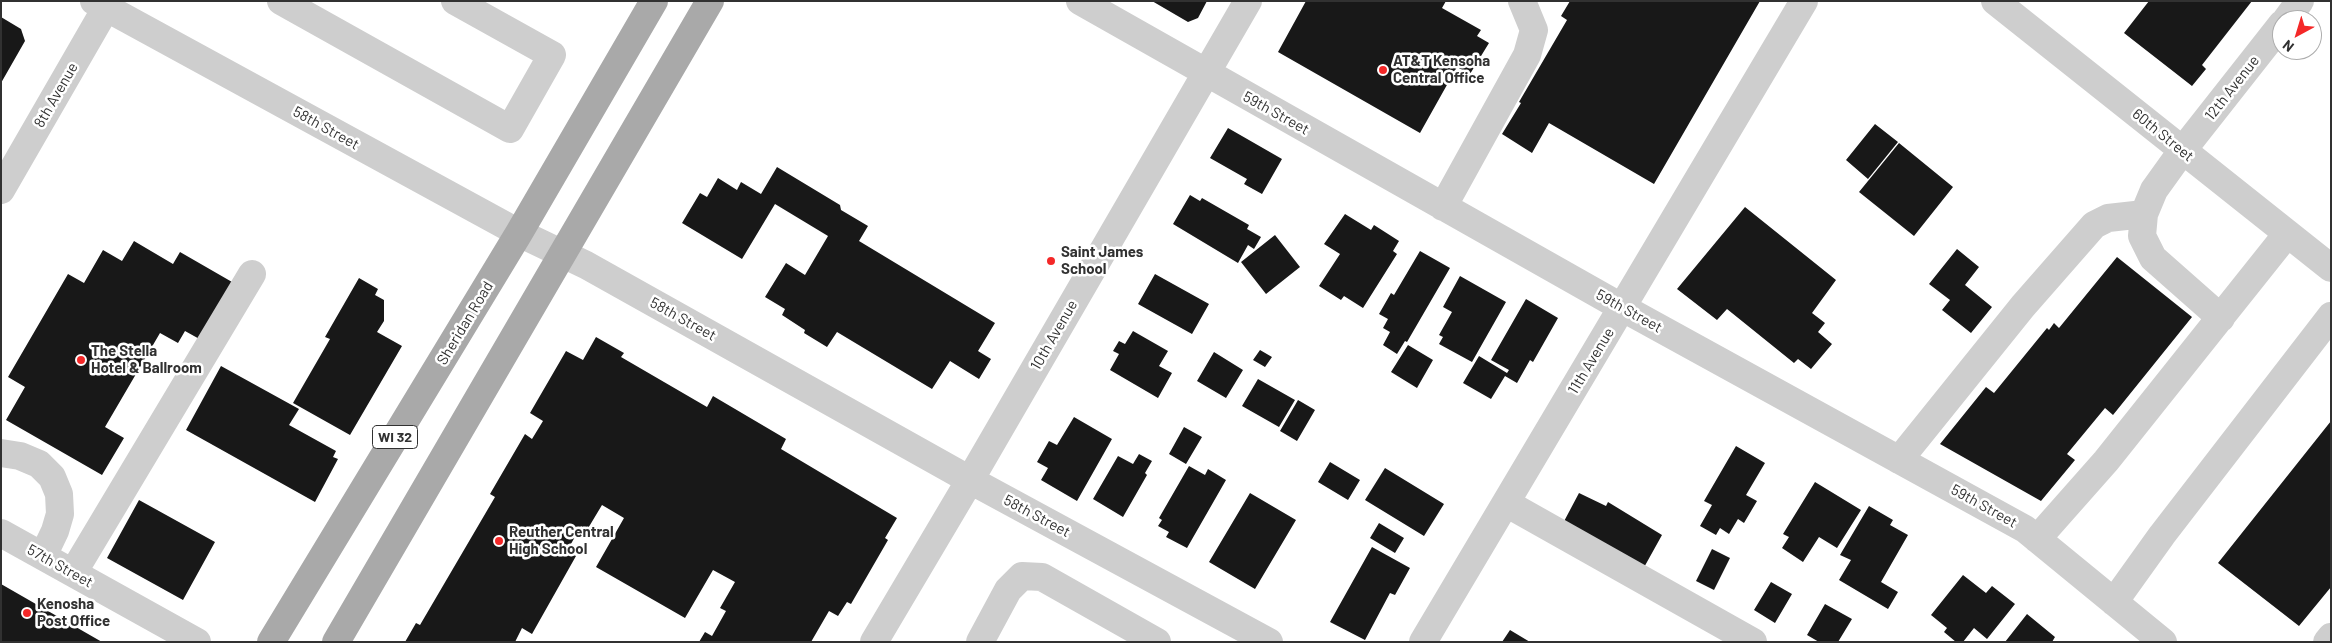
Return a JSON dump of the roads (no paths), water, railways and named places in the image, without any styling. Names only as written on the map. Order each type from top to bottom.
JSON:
[{"type":"main road","points":[[336,642],[710,1]]},
{"type":"main road","name":"Sheridan Road","points":[[271,642],[519,233],[647,4]]},
{"type":"street","points":[[281,1],[510,129],[552,55],[454,1]]},
{"type":"street","name":"59th Street","points":[[1080,1],[1205,74],[1623,308],[2025,529],[2163,642]]},
{"type":"street","name":"10th Avenue","points":[[874,642],[1248,1]]},
{"type":"street","points":[[1444,207],[1527,54],[1534,30],[1526,5],[1522,1]]},
{"type":"street","name":"11th Avenue","points":[[1423,642],[1804,1]]},
{"type":"street","name":"60th Street","points":[[1995,1],[2331,268]]},
{"type":"street","name":"58th Street","points":[[104,4],[519,233],[564,253],[1253,638]]},
{"type":"street","name":"8th Avenue","points":[[1,190],[104,4]]},
{"type":"street","name":"12th Avenue","points":[[2144,214],[2154,190],[2182,151],[2272,37]]},
{"type":"street","points":[[1899,460],[2023,306],[2094,225],[2108,218],[2144,214],[2142,236],[2153,258],[2221,318]]},
{"type":"street","points":[[2037,539],[2106,461],[2287,234]]},
{"type":"street","points":[[73,573],[252,274]]},
{"type":"street","points":[[2114,602],[2162,535],[2331,316]]},
{"type":"street","points":[[1,453],[20,456],[39,464],[52,477],[59,494],[60,514],[55,532],[43,556]]},
{"type":"street","points":[[1506,503],[1753,642]]},
{"type":"street","name":"57th Street","points":[[1,533],[197,642]]},
{"type":"street","points":[[980,642],[1008,590],[1022,576],[1042,577],[1157,642]]},
{"type":"street","points":[[2327,642],[2331,637]]},
{"type":"place","name":"AT&T Kensoha Central Office","points":[[1383,70]]},
{"type":"place","name":"Saint James School","points":[[1051,261]]},
{"type":"place","name":"The Stella Hotel & Ballroom","points":[[81,360]]},
{"type":"place","name":"Reuther Central High School","points":[[499,541]]},
{"type":"place","name":"Kenosha Post Office","points":[[27,613]]}]
